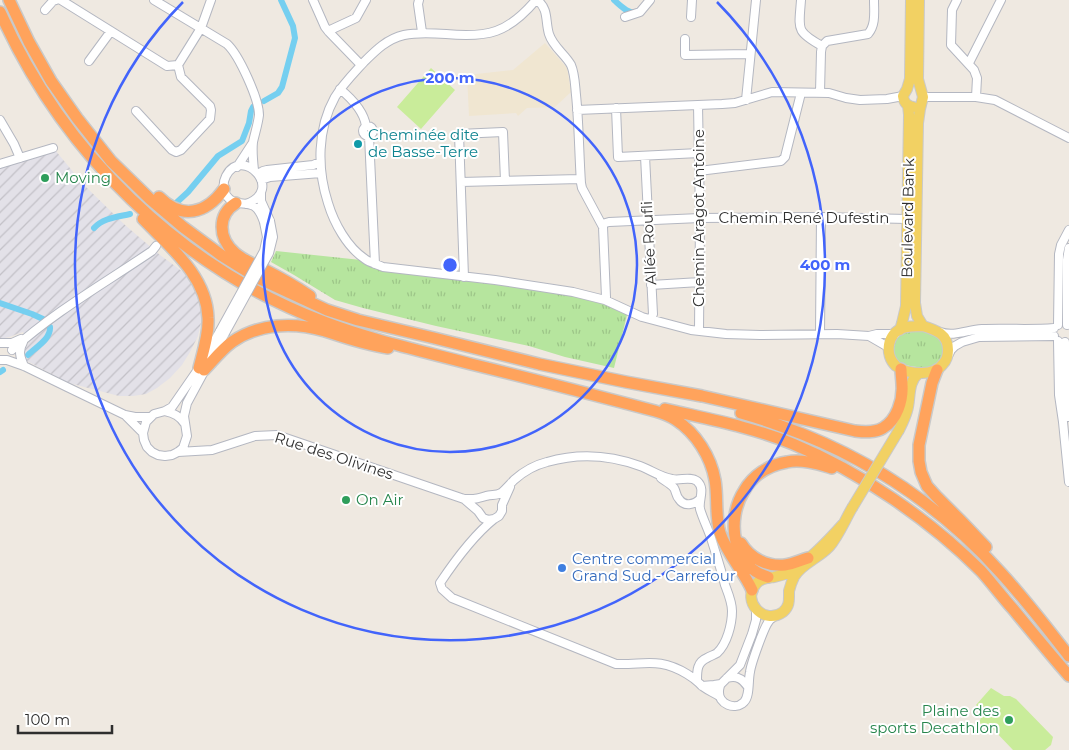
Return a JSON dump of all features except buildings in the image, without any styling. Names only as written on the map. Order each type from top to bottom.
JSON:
[{"type":"highway","points":[[10,0],[29,42],[51,81],[76,118],[111,161],[150,199],[183,227],[221,255],[258,278],[327,310],[358,320],[753,416],[838,449],[895,482],[952,525],[1002,573],[1069,655]]},
{"type":"highway","points":[[0,12],[17,48],[40,88],[66,126],[143,219],[173,249],[192,272],[200,286],[206,302],[208,318],[202,369]]},
{"type":"highway","points":[[51,81],[114,154],[170,206],[178,210],[192,212],[200,210],[212,203],[224,189]]},
{"type":"highway","points":[[102,170],[174,237],[215,267],[252,290],[322,322],[354,333],[655,411],[677,420],[702,446],[712,468],[715,479],[719,529],[722,539],[752,590]]},
{"type":"highway","points":[[241,204],[229,208],[224,215],[222,224],[222,232],[230,248],[236,254],[330,308],[358,320]]},
{"type":"highway","points":[[202,369],[233,341],[257,330],[277,325],[295,325],[323,331],[372,346],[430,353]]},
{"type":"highway","points":[[568,370],[702,396],[855,432],[870,432],[883,428],[898,410],[902,390],[901,369]]},
{"type":"highway","points":[[938,370],[932,383],[919,445],[921,472],[927,486],[1014,576],[1032,599],[1069,655]]},
{"type":"highway","points":[[536,380],[749,428],[832,461],[928,525],[981,572],[1069,676]]},
{"type":"highway","points":[[771,577],[754,571],[744,559],[736,543],[736,507],[744,490],[756,476],[767,468],[789,461],[820,464],[869,484]]},
{"type":"highway","points":[[735,530],[748,553],[760,561],[786,564],[808,558]]},
{"type":"main road","name":"Boulevard Bank","points":[[897,332],[902,323],[906,306],[909,117],[906,97],[910,78],[911,0]]},
{"type":"main road","name":"Boulevard Bank","points":[[919,0],[918,75],[922,97],[918,124],[915,303],[917,316],[923,326]]},
{"type":"main road","points":[[913,87],[916,88],[922,97],[916,107],[906,97],[913,87]]},
{"type":"main road","points":[[923,326],[939,332],[948,343],[948,356],[938,370],[919,373],[901,369],[892,362],[888,347],[892,337],[897,332],[909,327],[923,326]]},
{"type":"main road","points":[[901,369],[909,398]]},
{"type":"main road","points":[[789,591],[794,576],[830,546],[838,534],[842,524],[899,430],[907,413],[912,383],[919,373]]},
{"type":"main road","points":[[771,577],[786,584],[790,598],[788,606],[783,612],[777,615],[765,615],[756,609],[752,600],[752,590],[759,581],[771,577],[790,572],[820,548],[842,524]]},
{"type":"street","points":[[44,10],[56,0]]},
{"type":"street","points":[[60,0],[167,66],[178,65]]},
{"type":"street","points":[[154,0],[232,49],[242,65],[258,104],[259,112],[253,142],[237,167]]},
{"type":"street","points":[[136,110],[172,150],[176,152],[181,150],[210,120],[212,110],[210,106],[181,76],[178,65],[201,28],[211,0]]},
{"type":"street","points":[[313,0],[328,31],[361,65]]},
{"type":"street","points":[[328,31],[356,18],[366,0]]},
{"type":"street","points":[[410,0],[419,2],[422,32]]},
{"type":"street","points":[[605,300],[602,224],[582,188],[580,179],[576,89],[571,66],[549,36],[546,11],[541,3],[537,0],[515,21],[506,27],[486,34],[466,36],[422,32],[394,38],[385,43],[361,65],[340,89],[330,106],[321,140],[320,162],[328,203],[336,224],[355,250],[365,259],[383,266],[573,292],[605,300],[623,309],[691,330],[760,335],[820,334],[869,336],[897,332]]},
{"type":"street","points":[[625,17],[640,12],[650,0]]},
{"type":"street","points":[[691,17],[692,0]]},
{"type":"street","points":[[746,100],[756,0]]},
{"type":"street","points":[[801,0],[800,29],[804,35],[822,46]]},
{"type":"street","points":[[820,92],[820,52],[822,46],[827,41],[868,34],[874,24],[874,0]]},
{"type":"street","points":[[957,0],[952,10],[951,45],[974,70],[977,78],[976,96]]},
{"type":"street","points":[[969,63],[1001,0]]},
{"type":"street","points":[[89,61],[111,31]]},
{"type":"street","points":[[685,39],[685,55],[750,54]]},
{"type":"street","points":[[340,89],[360,111],[366,126],[363,133],[369,136],[376,264]]},
{"type":"street","points":[[578,110],[722,104],[746,100],[772,92],[820,92],[860,100],[906,97]]},
{"type":"street","points":[[699,171],[781,160],[785,157],[802,92]]},
{"type":"street","points":[[922,97],[976,96],[995,100],[1069,138]]},
{"type":"street","name":"Chemin Aragot Antoine","points":[[698,105],[699,331]]},
{"type":"street","points":[[616,108],[618,157],[699,153]]},
{"type":"street","points":[[1,123],[20,158]]},
{"type":"street","points":[[464,276],[459,134],[503,132],[505,181]]},
{"type":"street","points":[[241,204],[252,202],[257,198],[262,186],[258,174],[253,142]]},
{"type":"street","points":[[0,164],[53,148]]},
{"type":"street","name":"Allée Roufli","points":[[645,156],[652,284],[652,319]]},
{"type":"street","points":[[258,174],[267,170],[313,165],[320,162]]},
{"type":"street","points":[[267,221],[253,206],[231,200],[227,195],[224,189],[225,178],[232,169],[243,166],[258,174],[270,177],[321,173]]},
{"type":"street","points":[[461,182],[580,179]]},
{"type":"street","points":[[202,451],[195,447],[187,436],[184,416],[187,403],[202,369],[269,253],[273,237],[261,201],[260,192]]},
{"type":"street","points":[[820,334],[821,217]]},
{"type":"street","name":"Chemin René Dufestin","points":[[602,224],[609,222],[700,218],[821,217],[907,219]]},
{"type":"street","points":[[1069,230],[1061,245],[1059,254],[1059,395],[1067,426],[1069,482]]},
{"type":"street","points":[[156,246],[152,251],[82,297],[5,354],[24,366],[125,415],[150,417],[159,412],[171,412],[182,419],[185,425]]},
{"type":"street","points":[[1060,335],[1062,324],[1068,327],[1067,260],[1069,248]]},
{"type":"street","points":[[652,284],[700,282]]},
{"type":"street","points":[[939,332],[954,334],[980,329],[1060,335]]},
{"type":"street","points":[[948,356],[955,346],[979,337],[1060,335]]},
{"type":"street","points":[[869,336],[888,347]]},
{"type":"street","points":[[24,366],[19,354],[25,338]]},
{"type":"street","points":[[165,411],[172,407],[202,369]]},
{"type":"street","points":[[125,415],[143,433]]},
{"type":"street","points":[[150,417],[143,433],[147,447],[152,452],[158,455],[172,455],[183,448],[187,436]]},
{"type":"street","name":"Rue des Olivines","points":[[178,452],[212,450],[255,436],[277,435],[464,499]]},
{"type":"street","points":[[464,499],[493,496],[501,492],[525,471],[547,462],[570,456],[590,455],[624,460],[642,466],[676,490]]},
{"type":"street","points":[[654,473],[672,479],[692,478],[699,483],[702,491],[700,499],[703,518],[729,595],[732,610],[731,622],[724,643],[718,652],[701,662],[697,671],[700,683]]},
{"type":"street","points":[[515,479],[502,505],[502,512],[473,540],[444,577],[440,584],[442,589],[452,598],[616,664],[652,662],[667,664],[687,673],[719,696]]},
{"type":"street","points":[[682,480],[676,490],[676,495],[680,501],[694,504],[700,499]]},
{"type":"street","points":[[493,496],[499,499],[502,505]]},
{"type":"street","points":[[473,540],[480,526],[479,502],[482,498]]},
{"type":"street","points":[[464,499],[488,520],[494,519]]},
{"type":"street","points":[[690,504],[703,518]]},
{"type":"street","points":[[756,609],[756,620],[740,665],[718,690],[722,702],[732,707],[738,706],[747,698],[750,670],[769,620],[777,615]]},
{"type":"street","points":[[700,683],[714,686],[736,677],[744,681],[748,687]]},
{"type":"shaded area","points":[[545,43],[567,68],[571,92],[555,107],[527,108],[518,116],[516,113],[469,116],[467,75],[513,70]]},
{"type":"shaded area","points":[[55,150],[84,185],[125,225],[187,275],[195,289],[200,303],[202,318],[198,336],[182,365],[170,378],[146,394],[119,396],[69,383],[24,358],[23,352],[30,341],[23,332],[0,339],[0,168]]},
{"type":"green space","points":[[431,68],[455,90],[421,129],[397,107]]},
{"type":"green space","points":[[276,251],[361,260],[372,267],[382,270],[576,296],[603,304],[627,315],[614,368],[335,300],[271,262]]},
{"type":"green space","points":[[907,329],[925,331],[940,338],[944,349],[943,356],[937,365],[923,368],[904,364],[896,359],[894,344],[896,337]]},
{"type":"green space","name":"Plaine des sports Decathlon","points":[[991,688],[1004,696],[1016,699],[1053,737],[1051,745],[1045,750],[1013,750],[992,728],[986,729],[979,722],[981,713],[976,705]]},
{"type":"waterway","points":[[264,101],[278,93],[282,87],[295,38],[293,26],[281,0]]},
{"type":"waterway","points":[[614,0],[628,11],[637,12]]},
{"type":"waterway","points":[[175,204],[188,192],[218,156],[242,141],[253,107]]},
{"type":"waterway","points":[[94,228],[106,220],[130,214]]},
{"type":"waterway","points":[[0,303],[43,319]]},
{"type":"waterway","points":[[28,355],[46,339],[50,327]]},
{"type":"place","name":"Cheminée dite de Basse-Terre","points":[[358,144]]},
{"type":"place","name":"Moving","points":[[45,178]]},
{"type":"place","name":"On Air","points":[[346,500]]},
{"type":"place","name":"Centre commercial Grand Sud - Carrefour","points":[[562,568]]},
{"type":"place","name":"Plaine des sports Decathlon","points":[[1009,720]]}]
